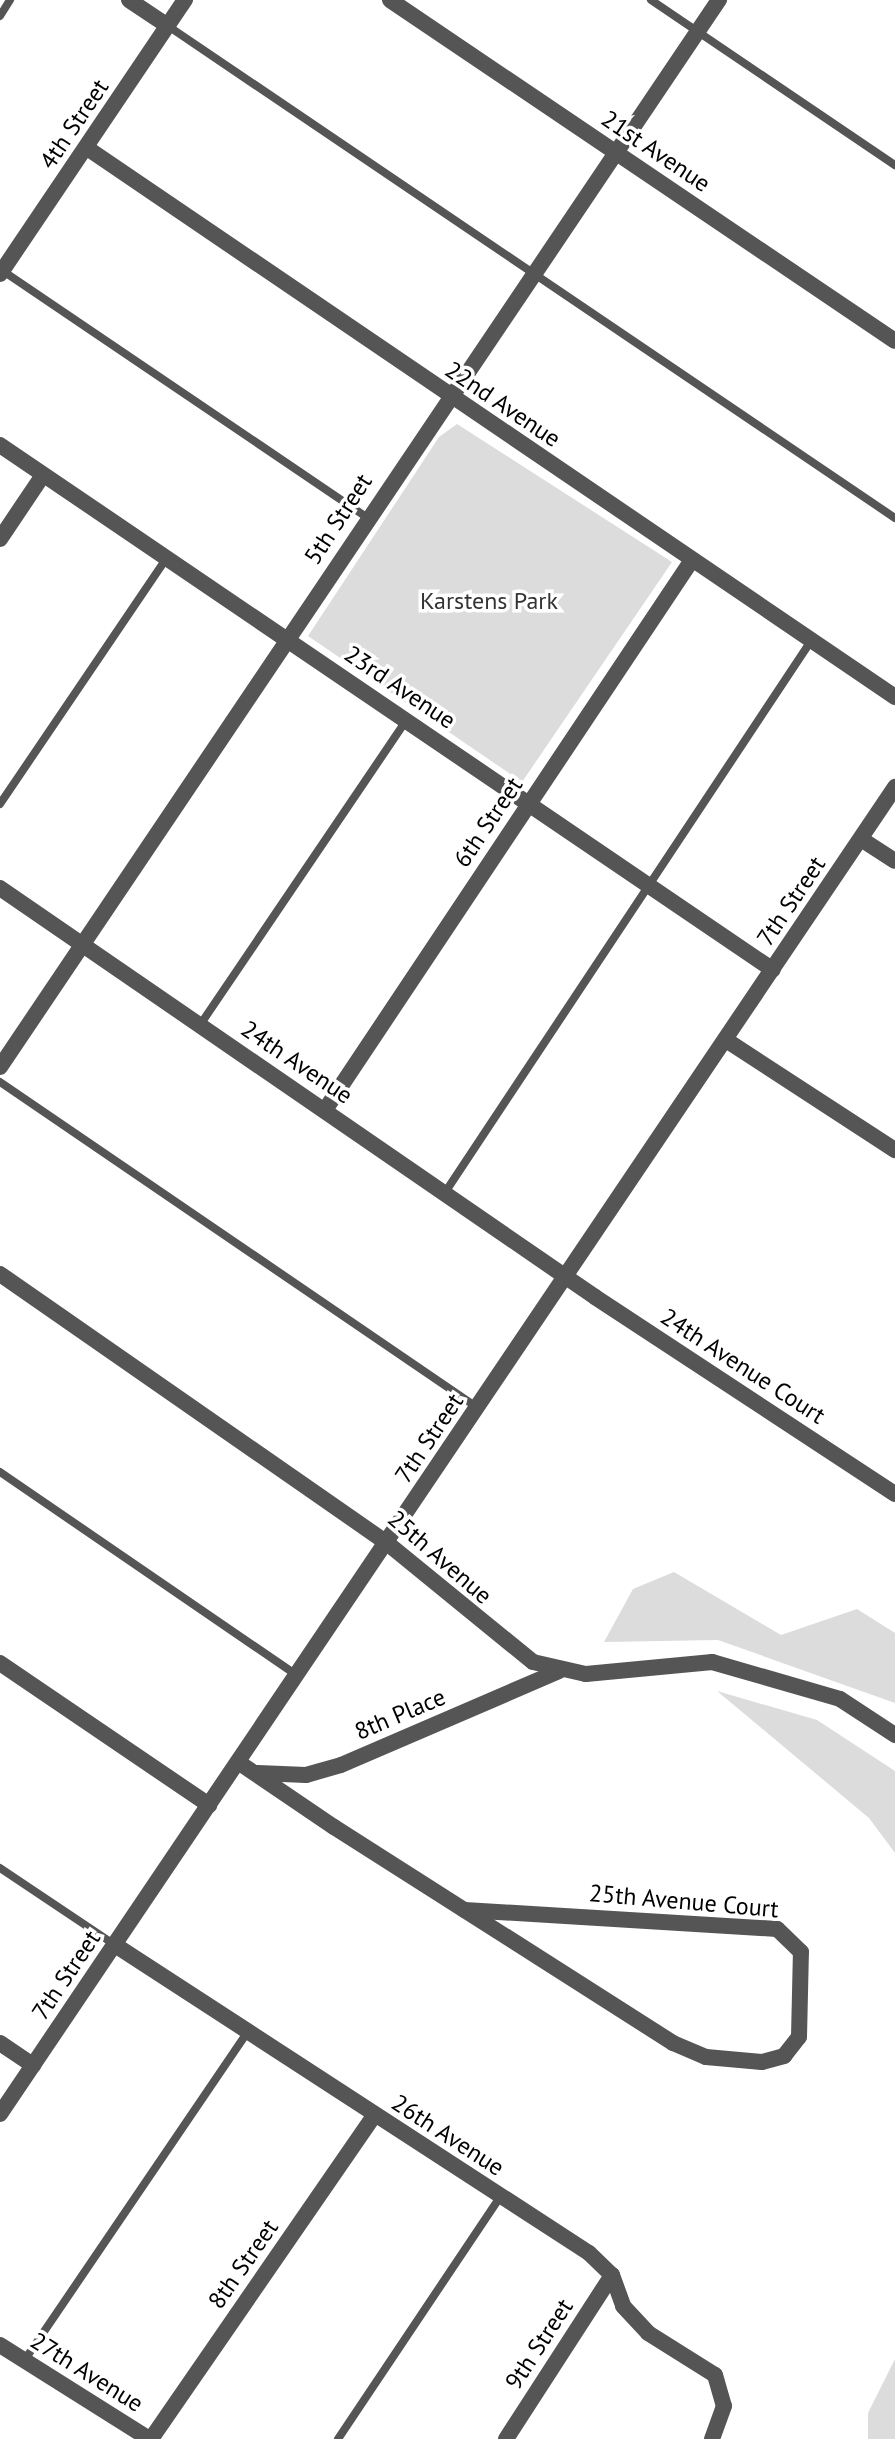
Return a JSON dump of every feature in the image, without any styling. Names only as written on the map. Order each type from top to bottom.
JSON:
[{"type":"street","points":[[129,0],[168,26]]},
{"type":"street","name":"4th Street","points":[[1,272],[185,0]]},
{"type":"street","name":"21st Avenue","points":[[390,0],[895,341]]},
{"type":"street","name":"5th Street","points":[[0,1067],[448,396],[719,0]]},
{"type":"street","name":"22nd Avenue","points":[[87,148],[895,697]]},
{"type":"street","name":"23rd Avenue","points":[[0,445],[773,970]]},
{"type":"street","points":[[0,539],[43,475]]},
{"type":"street","name":"6th Street","points":[[325,1110],[692,560]]},
{"type":"street","name":"7th Street","points":[[0,2114],[895,787]]},
{"type":"street","points":[[861,839],[895,861]]},
{"type":"street","name":"24th Avenue","points":[[0,888],[566,1276]]},
{"type":"street","points":[[726,1040],[895,1150]]},
{"type":"street","name":"25th Avenue","points":[[0,1274],[387,1543],[511,1648],[559,1671],[712,1662],[840,1699],[895,1735]]},
{"type":"street","name":"24th Avenue Court","points":[[566,1276],[895,1494]]},
{"type":"street","points":[[0,1663],[209,1805]]},
{"type":"street","name":"8th Place","points":[[254,1772],[306,1775],[341,1765],[559,1671]]},
{"type":"street","name":"25th Avenue Court","points":[[238,1762],[465,1910],[698,2055],[774,2061],[799,2037],[801,1952],[777,1929],[465,1910]]},
{"type":"street","name":"26th Avenue","points":[[115,1945],[246,2034],[500,2197],[612,2275]]},
{"type":"street","points":[[0,2043],[33,2065]]},
{"type":"street","name":"8th Street","points":[[150,2439],[374,2116]]},
{"type":"street","points":[[612,2275],[623,2306],[648,2333],[715,2375],[723,2392],[723,2421],[712,2439]]},
{"type":"street","name":"9th Street","points":[[506,2439],[612,2275]]},
{"type":"street","name":"27th Avenue","points":[[0,2345],[150,2439]]},
{"type":"lane","points":[[0,16],[10,0]]},
{"type":"lane","points":[[651,0],[895,165]]},
{"type":"lane","points":[[168,26],[895,518]]},
{"type":"lane","points":[[1,272],[368,518]]},
{"type":"lane","points":[[0,804],[167,558]]},
{"type":"lane","points":[[446,1191],[811,641]]},
{"type":"lane","points":[[200,1025],[407,720]]},
{"type":"lane","points":[[0,1082],[478,1408]]},
{"type":"lane","points":[[0,1472],[298,1676]]},
{"type":"lane","points":[[0,1868],[115,1945]]},
{"type":"lane","points":[[24,2361],[246,2034]]},
{"type":"lane","points":[[338,2439],[500,2197]]},
{"type":"green space","name":"Karstens Park","points":[[457,424],[672,562],[522,782],[308,636],[439,437]]},
{"type":"green space","points":[[674,1572],[781,1635],[857,1609],[895,1633],[895,1703],[718,1640],[604,1642],[633,1589]]},
{"type":"green space","points":[[717,1691],[817,1720],[895,1771],[895,1853],[869,1818]]},
{"type":"green space","points":[[895,2359],[895,2439],[868,2439],[868,2413]]}]
